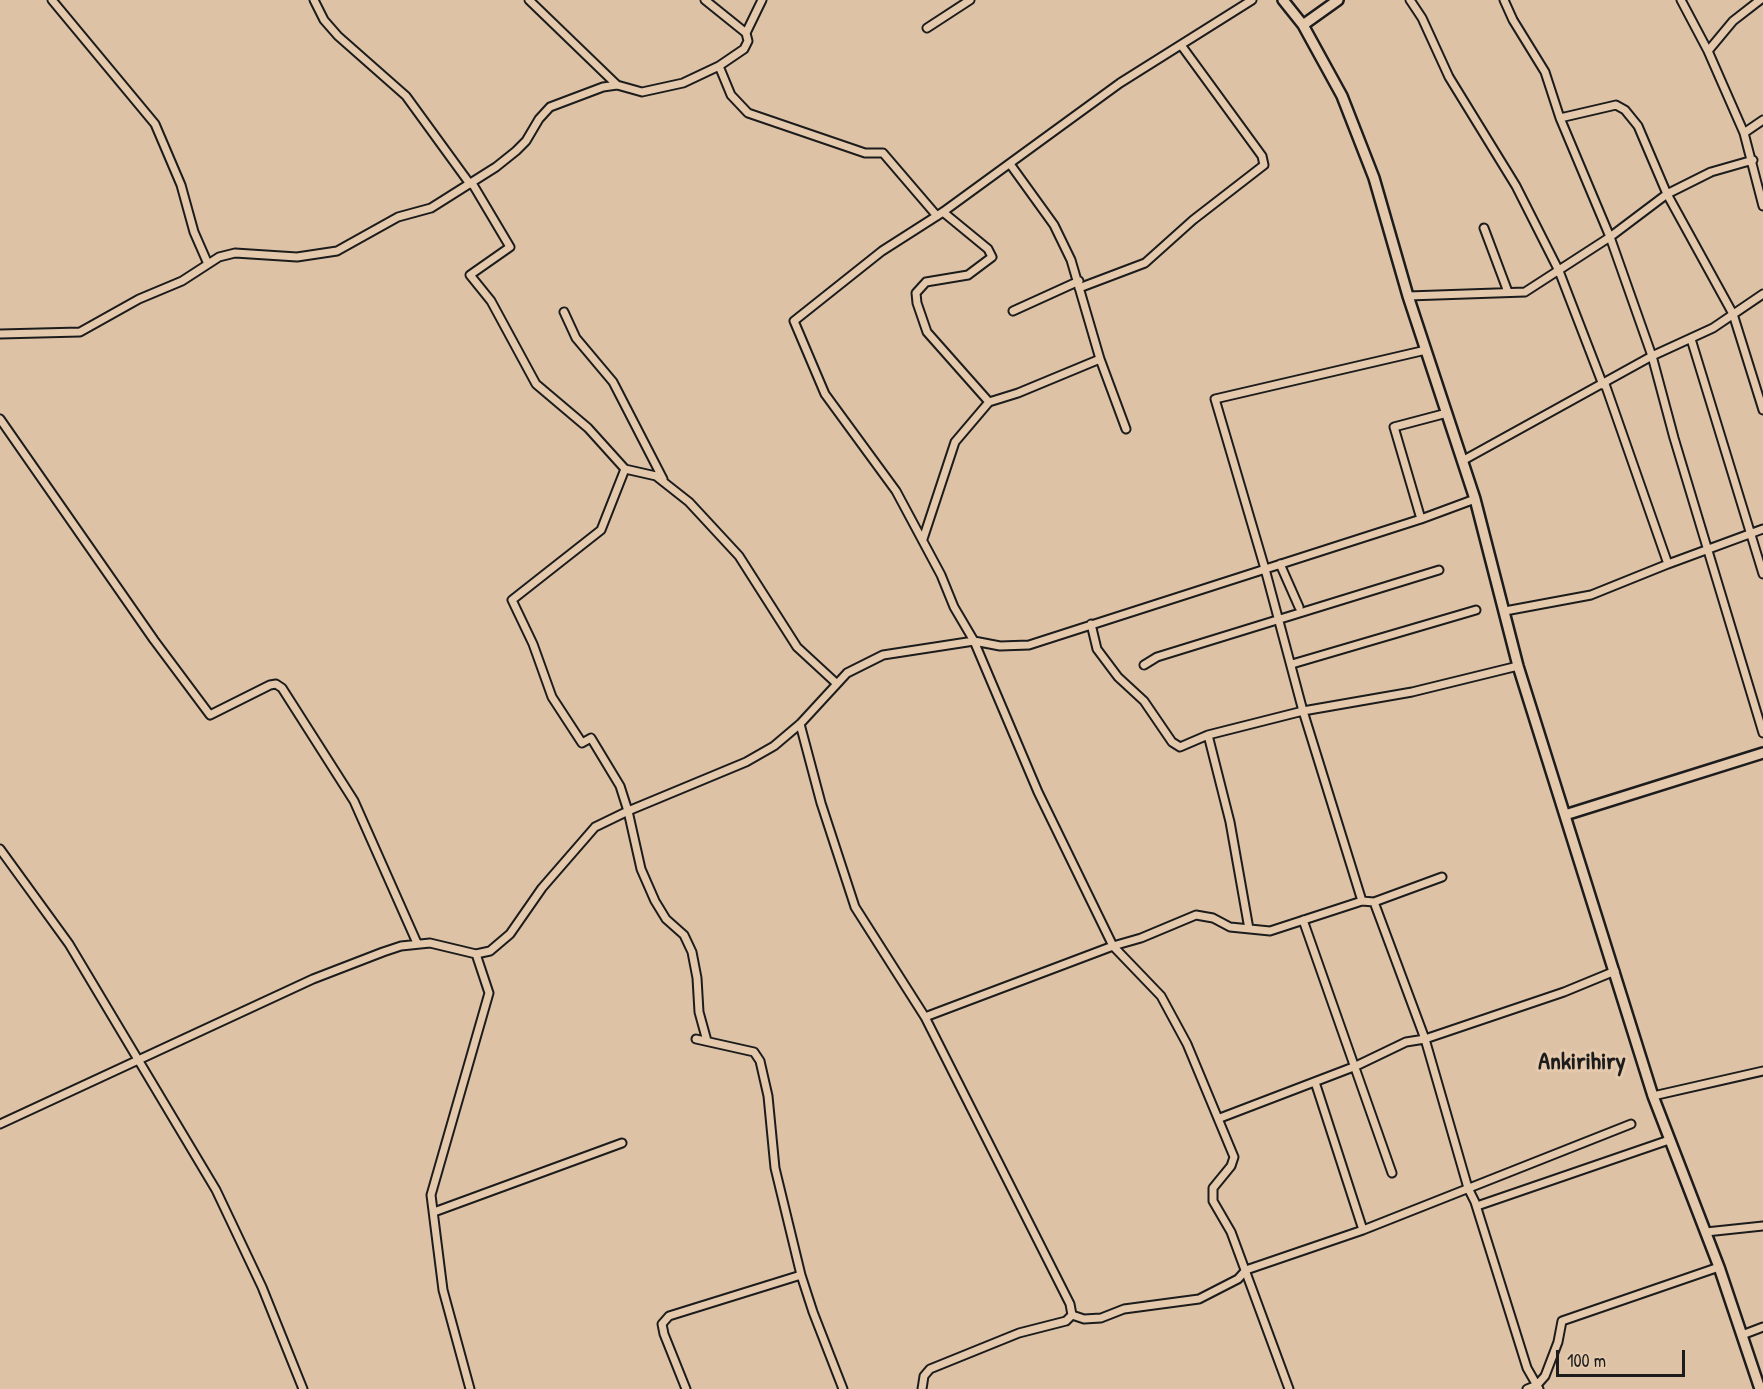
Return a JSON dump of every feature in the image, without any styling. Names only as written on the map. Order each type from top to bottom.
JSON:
[{"type":"main road","points":[[1283,0],[1303,25],[1342,96],[1374,177],[1408,296],[1474,499],[1518,666],[1653,1096],[1719,1267],[1760,1389]]},
{"type":"main road","points":[[1303,25],[1338,0]]},
{"type":"main road","points":[[1565,815],[1762,756]]},
{"type":"street","points":[[52,0],[155,124],[181,185],[194,232],[208,264]]},
{"type":"street","points":[[314,0],[324,20],[339,36],[405,96],[471,184],[510,248],[470,274],[491,301],[536,384],[588,428],[625,469],[644,472],[663,480],[689,502],[731,546],[797,647],[837,683]]},
{"type":"street","points":[[529,0],[618,85]]},
{"type":"street","points":[[705,0],[746,33]]},
{"type":"street","points":[[0,334],[80,332],[139,298],[182,281],[219,257],[235,253],[297,257],[337,251],[398,217],[431,208],[471,184],[526,141],[538,119],[550,107],[603,87],[618,85],[642,92],[684,83],[719,66],[747,45],[746,33],[762,0]]},
{"type":"street","points":[[927,28],[970,0]]},
{"type":"street","points":[[1252,0],[1120,83],[940,214],[882,252],[794,321],[825,394],[896,491],[923,539],[954,607],[974,641],[1038,792],[1113,946],[1161,996],[1187,1044],[1220,1118],[1219,1125],[1234,1157],[1232,1166],[1213,1188],[1213,1201],[1231,1232],[1289,1389]]},
{"type":"street","points":[[1410,0],[1422,18],[1449,78],[1503,161],[1559,271],[1604,384],[1668,564]]},
{"type":"street","points":[[1504,0],[1545,72],[1560,118],[1610,237],[1652,356],[1674,438],[1763,733]]},
{"type":"street","points":[[1681,0],[1708,51],[1744,133],[1753,160],[1756,186],[1763,206]]},
{"type":"street","points":[[1708,51],[1733,21],[1760,0]]},
{"type":"street","points":[[1013,311],[1145,262],[1193,220],[1264,165],[1262,156],[1181,45]]},
{"type":"street","points":[[719,66],[730,95],[748,113],[866,153],[883,153],[940,214],[988,249],[992,256],[989,262],[968,275],[926,282],[916,293],[916,303],[927,332],[989,402]]},
{"type":"street","points":[[1560,118],[1616,105],[1625,110],[1638,126],[1667,194],[1733,314],[1763,410]]},
{"type":"street","points":[[1744,133],[1763,120]]},
{"type":"street","points":[[1408,296],[1525,292],[1610,237],[1667,194],[1711,172],[1753,160]]},
{"type":"street","points":[[1010,164],[1054,225],[1079,285],[1100,359],[1126,429]]},
{"type":"street","points":[[1484,228],[1508,292]]},
{"type":"street","points":[[1462,461],[1652,356],[1713,328],[1763,294]]},
{"type":"street","points":[[564,312],[576,338],[613,382],[663,480]]},
{"type":"street","points":[[1691,339],[1763,574]]},
{"type":"street","points":[[1362,901],[1303,711],[1280,620],[1215,399],[1426,350]]},
{"type":"street","points":[[923,539],[955,442],[989,402],[1018,393],[1100,359]]},
{"type":"street","points":[[1422,519],[1394,427],[1447,413]]},
{"type":"street","points":[[0,419],[159,648],[210,715],[270,685],[276,684],[282,688],[354,801],[417,943]]},
{"type":"street","points":[[625,469],[601,530],[512,600],[533,644],[552,697],[582,742],[591,738],[620,786],[641,869],[666,919],[684,935],[692,952],[698,978],[699,1012],[707,1041]]},
{"type":"street","points":[[0,1124],[313,980],[383,951],[417,943],[430,943],[476,954],[490,951],[510,934],[542,888],[588,833],[628,811],[746,762],[774,746],[800,724],[837,683],[864,663],[883,655],[974,641],[1000,645],[1029,645],[1422,519],[1474,499]]},
{"type":"street","points":[[1505,611],[1591,595],[1708,548],[1763,530]]},
{"type":"street","points":[[1280,564],[1299,607]]},
{"type":"street","points":[[1144,665],[1157,657],[1439,570]]},
{"type":"street","points":[[1292,664],[1476,610]]},
{"type":"street","points":[[1091,624],[1097,649],[1118,677],[1144,701],[1172,742],[1180,747],[1208,735],[1303,711],[1412,692],[1518,666]]},
{"type":"street","points":[[800,724],[821,802],[855,907],[925,1017],[1070,1304],[1072,1315]]},
{"type":"street","points":[[1208,735],[1230,822],[1249,928]]},
{"type":"street","points":[[0,849],[69,944],[216,1190],[262,1287],[303,1389]]},
{"type":"street","points":[[925,1017],[1113,946],[1141,938],[1196,915],[1214,918],[1230,927],[1270,931],[1362,901],[1374,902],[1442,877]]},
{"type":"street","points":[[1374,902],[1425,1039],[1468,1188],[1477,1206],[1527,1368],[1538,1387]]},
{"type":"street","points":[[1303,920],[1392,1173]]},
{"type":"street","points":[[470,1389],[443,1290],[431,1195],[489,993],[476,954]]},
{"type":"street","points":[[1220,1118],[1356,1066],[1406,1042],[1425,1039],[1564,992],[1615,971]]},
{"type":"street","points":[[696,1039],[754,1052],[760,1061],[768,1096],[775,1168],[801,1275],[843,1389]]},
{"type":"street","points":[[1653,1096],[1763,1071]]},
{"type":"street","points":[[1315,1082],[1363,1230]]},
{"type":"street","points":[[1072,1315],[1084,1318],[1101,1317],[1124,1310],[1199,1299],[1238,1279],[1246,1270],[1363,1230],[1631,1124]]},
{"type":"street","points":[[1477,1206],[1669,1140]]},
{"type":"street","points":[[434,1212],[622,1143]]},
{"type":"street","points":[[1706,1232],[1763,1226]]},
{"type":"street","points":[[1527,1389],[1538,1387],[1545,1376],[1562,1321],[1719,1267]]},
{"type":"street","points":[[686,1389],[662,1324],[669,1316],[801,1275]]},
{"type":"street","points":[[922,1389],[924,1376],[930,1369],[1019,1333],[1066,1321],[1072,1315]]},
{"type":"street","points":[[1742,1335],[1763,1327]]},
{"type":"district","name":"Ankirihiry","points":[[1582,1063]]}]
